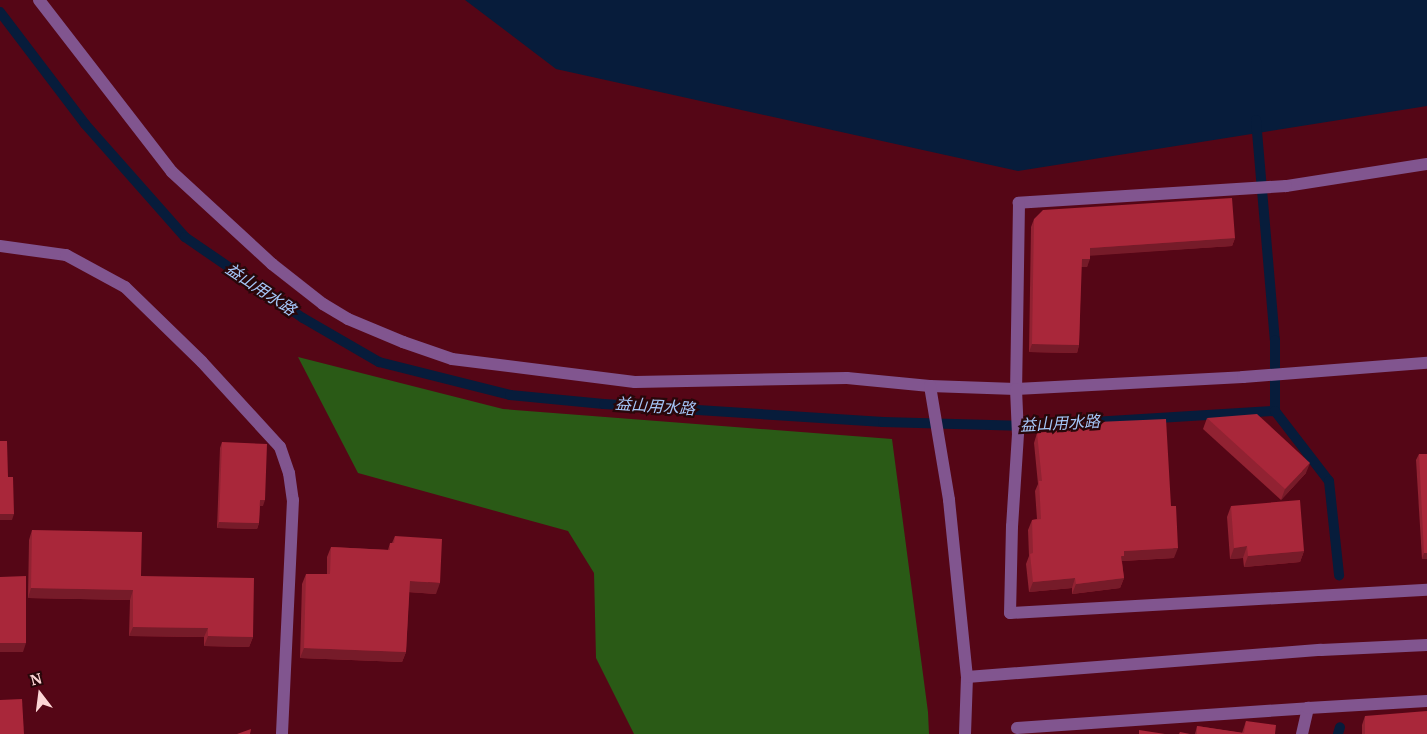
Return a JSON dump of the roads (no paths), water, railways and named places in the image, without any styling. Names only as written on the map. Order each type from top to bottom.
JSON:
[{"type":"street","points":[[39,0],[172,172],[272,264],[323,304],[348,319],[403,342],[452,359],[635,382],[847,378],[930,386],[1016,389],[1243,377],[1427,362]]},
{"type":"street","points":[[1427,164],[1286,186],[1019,203],[1016,389],[1018,434],[1012,526],[1010,613],[1427,590]]},
{"type":"street","points":[[0,246],[66,256],[125,286],[202,362],[280,447],[289,473],[293,500],[282,734]]},
{"type":"street","points":[[930,386],[942,445],[967,677],[965,734]]},
{"type":"street","points":[[967,677],[1321,650],[1427,645]]},
{"type":"street","points":[[1017,728],[1427,701]]},
{"type":"street","points":[[1302,734],[1308,708]]},
{"type":"water","points":[[465,0],[1427,0],[1427,106],[1018,171],[556,69]]},
{"type":"waterway","name":"益山用水路","points":[[0,12],[85,124],[185,237],[303,318],[379,362],[510,395],[604,404],[883,422],[1028,426],[1275,411]]},
{"type":"waterway","points":[[1256,120],[1275,340],[1275,411]]},
{"type":"waterway","name":"益山用水路","points":[[1275,411],[1329,481],[1339,575]]},
{"type":"waterway","name":"益山用水路","points":[[1338,734],[1340,727]]}]
